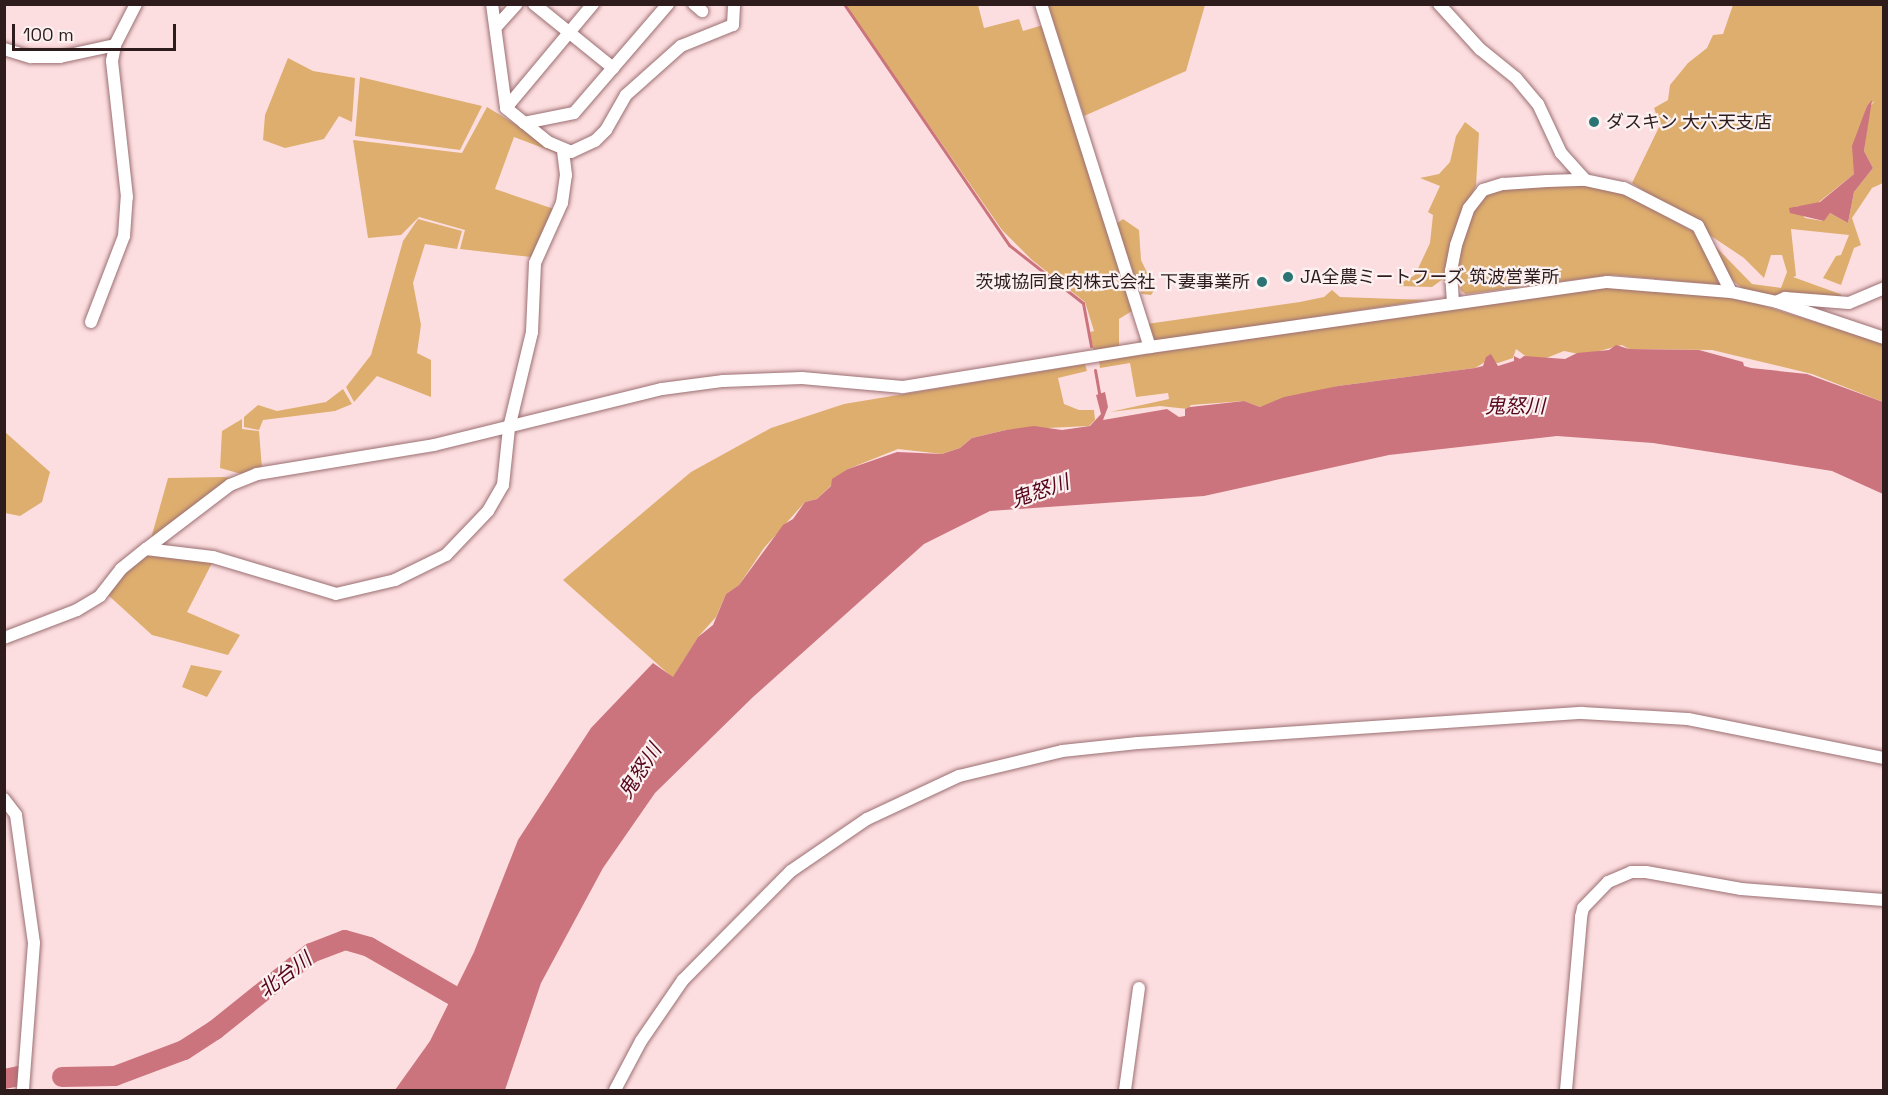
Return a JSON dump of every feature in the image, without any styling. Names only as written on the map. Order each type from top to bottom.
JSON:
[{"type":"street","points":[[91,322],[124,236],[127,197],[112,79],[115,45],[136,4]]},
{"type":"street","points":[[492,4],[506,108],[563,151],[571,152],[595,141],[606,130],[626,95],[681,46],[733,25],[734,4]]},
{"type":"street","points":[[496,27],[517,4]]},
{"type":"street","points":[[534,4],[613,68]]},
{"type":"street","points":[[506,108],[593,4]]},
{"type":"street","points":[[524,123],[574,113],[668,4]]},
{"type":"street","points":[[1041,4],[1150,347]]},
{"type":"street","points":[[1438,4],[1480,49],[1516,78],[1538,104],[1561,153],[1585,180]]},
{"type":"street","points":[[4,49],[32,57],[60,57],[115,45]]},
{"type":"street","points":[[146,549],[213,557],[336,594],[394,580],[446,555],[497,499],[503,485],[509,428],[532,332],[535,263],[562,203],[566,175],[563,151]]},
{"type":"street","points":[[1453,302],[1451,271],[1456,245],[1469,208],[1483,190],[1503,184],[1585,180],[1624,188],[1698,226],[1731,292]]},
{"type":"street","points":[[4,638],[77,610],[100,596],[121,569],[146,549],[230,485],[257,474],[434,445],[662,389],[723,381],[802,378],[903,387],[1150,347],[1606,282],[1731,292],[1778,302],[1884,338]]},
{"type":"street","points":[[1778,302],[1785,298],[1848,303],[1884,288]]},
{"type":"street","points":[[615,1090],[641,1041],[683,980],[791,871],[867,819],[959,776],[1062,751],[1138,743],[1582,713],[1688,719],[1881,755]]},
{"type":"street","points":[[4,800],[16,815],[34,943],[23,1090]]},
{"type":"street","points":[[1566,1090],[1581,917],[1583,908],[1608,882],[1631,872],[1646,872],[1700,884],[1884,900]]},
{"type":"street","points":[[1125,1090],[1139,988]]},
{"type":"shaded area","points":[[845,5],[978,5],[984,28],[1019,19],[1023,31],[1043,25],[1135,309],[1119,319],[1119,349],[1094,353],[1090,332],[1094,331],[1085,302],[1032,260],[1002,230]]},
{"type":"shaded area","points":[[1048,5],[1205,5],[1186,71],[1084,116]]},
{"type":"shaded area","points":[[1733,5],[1883,5],[1883,183],[1872,188],[1852,218],[1861,245],[1854,248],[1841,285],[1823,278],[1836,256],[1841,255],[1849,235],[1791,229],[1796,276],[1793,277],[1840,294],[1846,301],[1770,296],[1745,291],[1722,271],[1716,247],[1752,284],[1781,288],[1787,272],[1782,255],[1771,255],[1764,278],[1744,258],[1632,183],[1660,125],[1654,108],[1668,100],[1670,85],[1688,63],[1707,48],[1713,35],[1723,34]],"holes":[[[1875,101],[1870,106],[1864,151],[1873,168],[1854,192],[1848,223],[1830,213],[1823,221],[1805,218],[1796,206],[1814,206],[1854,174],[1860,128],[1867,106]]]},
{"type":"shaded area","points":[[288,58],[313,71],[355,78],[352,122],[339,116],[324,139],[285,148],[263,140],[265,115]]},
{"type":"shaded area","points":[[360,77],[482,106],[460,150],[355,136]]},
{"type":"shaded area","points":[[487,107],[558,150],[559,154],[514,137],[495,189],[554,209],[531,257],[460,249],[465,230],[419,217],[401,235],[368,238],[353,140],[462,153]]},
{"type":"shaded area","points":[[1465,122],[1479,133],[1476,186],[1461,217],[1443,279],[1432,287],[1396,286],[1415,275],[1430,243],[1433,215],[1428,212],[1440,186],[1420,178],[1439,174],[1450,162],[1456,136]]},
{"type":"shaded area","points":[[1581,185],[1623,193],[1698,234],[1720,285],[1612,275],[1466,294],[1461,291],[1456,268],[1467,223],[1482,198],[1500,189]]},
{"type":"shaded area","points":[[418,219],[462,231],[457,249],[425,244],[413,283],[421,325],[417,353],[431,360],[431,397],[377,376],[354,402],[346,387],[371,355],[403,241]]},
{"type":"shaded area","points":[[1123,219],[1139,230],[1141,260],[1155,289],[1151,295],[1142,294],[1137,283],[1116,224]]},
{"type":"shaded area","points":[[1606,286],[1707,294],[1755,303],[1883,343],[1883,402],[1812,374],[1712,350],[1629,349],[1622,345],[1584,355],[1564,351],[1544,359],[1528,358],[1516,349],[1513,358],[1498,363],[1485,362],[1475,368],[1338,386],[1260,407],[1244,401],[1191,405],[1188,409],[1160,406],[1110,412],[1169,399],[1168,393],[1136,397],[1130,363],[1100,368],[1099,361]]},
{"type":"shaded area","points":[[1332,290],[1340,297],[1427,300],[1158,341],[1152,337],[1147,324],[1300,302],[1324,297]]},
{"type":"shaded area","points":[[1085,364],[1087,371],[1058,378],[1064,404],[1079,410],[1094,410],[1095,420],[1089,426],[1006,430],[972,438],[960,448],[942,454],[898,449],[848,469],[817,499],[805,502],[764,548],[739,585],[726,594],[716,617],[698,637],[673,678],[563,580],[691,472],[771,428],[844,404]]},
{"type":"shaded area","points":[[343,389],[352,404],[335,411],[263,420],[259,430],[244,427],[244,417],[258,405],[277,411],[326,402]]},
{"type":"shaded area","points":[[242,419],[242,429],[259,431],[262,469],[245,475],[220,468],[222,431]]},
{"type":"shaded area","points":[[5,432],[50,472],[42,502],[20,516],[5,513]]},
{"type":"shaded area","points":[[168,478],[238,479],[150,542]]},
{"type":"shaded area","points":[[148,553],[213,561],[187,612],[240,635],[228,655],[152,635],[108,595],[123,572]]},
{"type":"shaded area","points":[[191,665],[222,671],[207,697],[182,687]]},
{"type":"water","points":[[1872,100],[1864,151],[1873,168],[1854,192],[1848,223],[1830,213],[1824,221],[1790,213],[1789,208],[1820,202],[1854,174],[1852,146],[1867,106]]},
{"type":"water","name":"鬼怒川","points":[[1616,345],[1629,349],[1699,350],[1743,362],[1744,366],[1751,368],[1807,374],[1883,402],[1883,494],[1832,471],[1653,443],[1557,436],[1389,455],[1204,496],[990,511],[924,544],[753,697],[655,793],[603,868],[541,983],[505,1090],[395,1090],[430,1041],[474,952],[518,840],[591,728],[653,663],[673,677],[698,637],[713,625],[726,594],[739,585],[783,525],[793,519],[805,502],[817,499],[831,486],[832,479],[848,469],[897,452],[942,454],[960,448],[972,438],[1006,430],[1034,426],[1062,430],[1090,426],[1101,414],[1096,395],[1105,392],[1108,407],[1103,420],[1167,409],[1179,417],[1185,416],[1185,409],[1190,407],[1244,401],[1260,407],[1284,397],[1338,386],[1475,368],[1483,366],[1486,357],[1491,354],[1498,366],[1514,361],[1514,356],[1520,359],[1524,356],[1565,359],[1577,353],[1609,350]]},
{"type":"waterway","points":[[844,4],[1009,245],[1083,303],[1091,346]]},
{"type":"waterway","points":[[1095,370],[1100,397]]},
{"type":"waterway","name":"北台川","points":[[62,1077],[115,1076],[184,1050],[215,1030],[311,953],[345,940],[369,947],[475,1008]]},
{"type":"waterway","name":"北台川","points":[[4,1079],[19,1076]]},
{"type":"place","name":"ダスキン 大六天支店","points":[[1594,122]]},
{"type":"place","name":"JA全農ミートフーズ 筑波営業所","points":[[1288,277]]},
{"type":"place","name":"茨城協同食肉株式会社 下妻事業所","points":[[1262,282]]}]
